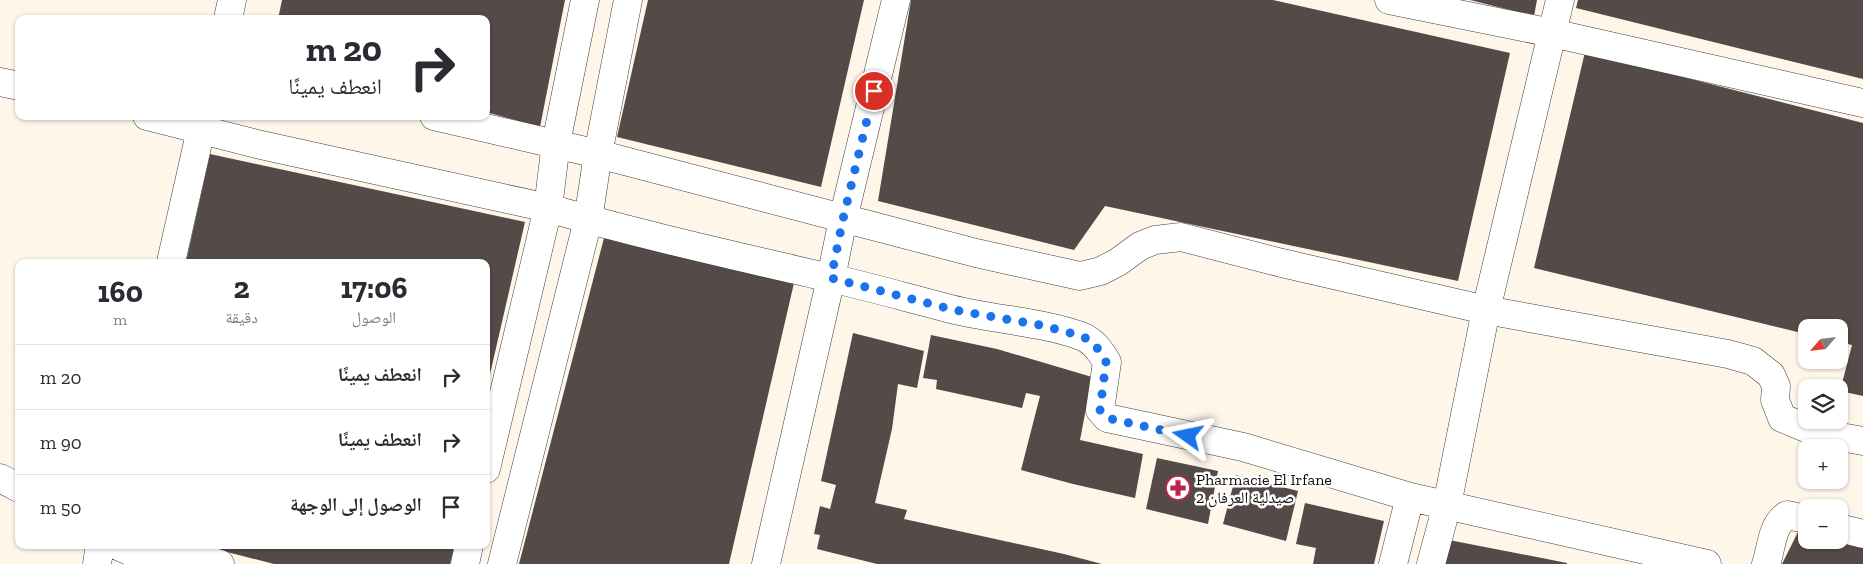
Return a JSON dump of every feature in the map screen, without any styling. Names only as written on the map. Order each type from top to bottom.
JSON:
[{"type":"street","points":[[229,15],[232,0]]},
{"type":"street","points":[[490,452],[548,208],[556,143],[585,0]]},
{"type":"street","points":[[502,564],[588,220],[598,154],[628,0]]},
{"type":"street","points":[[766,564],[843,219],[896,0]]},
{"type":"street","points":[[1389,0],[1552,33],[1863,103]]},
{"type":"street","points":[[1431,564],[1447,505],[1486,310],[1560,0]]},
{"type":"street","points":[[0,82],[15,85]]},
{"type":"street","points":[[178,120],[202,123],[261,145],[548,208],[588,220],[831,278],[954,310],[1040,325],[1082,336],[1094,343],[1106,362],[1100,410],[1107,418],[1243,446],[1410,497],[1707,564]]},
{"type":"street","points":[[452,120],[556,143],[976,253],[1080,276],[1101,271],[1118,262],[1140,246],[1155,240],[1180,237],[1282,263],[1486,310],[1728,354],[1753,361],[1771,375],[1776,386],[1775,400],[1782,418],[1818,433],[1863,440]]},
{"type":"street","points":[[172,259],[202,123]]},
{"type":"street","points":[[0,478],[15,486]]},
{"type":"street","points":[[1393,564],[1410,497]]},
{"type":"street","points":[[1766,564],[1773,535],[1781,519],[1787,515],[1798,517]]},
{"type":"street","points":[[1848,530],[1863,534]]},
{"type":"street","points":[[97,564],[99,549]]},
{"type":"street","points":[[464,564],[468,549]]},
{"type":"street","points":[[135,555],[162,552],[191,555],[220,564]]},
{"type":"building","points":[[282,0],[565,0],[540,127],[490,113],[490,15],[279,15]]},
{"type":"building","points":[[648,0],[864,0],[821,187],[617,137]]},
{"type":"building","points":[[911,0],[1273,0],[1510,53],[1458,281],[1105,206],[1074,250],[878,201]]},
{"type":"building","points":[[1470,0],[1537,0],[1534,16]]},
{"type":"building","points":[[1578,0],[1863,0],[1863,79],[1576,8]]},
{"type":"building","points":[[1585,52],[1863,123],[1863,396],[1848,393],[1848,379],[1843,379],[1846,369],[1848,369],[1852,345],[1848,344],[1848,319],[1798,319],[1798,332],[1534,268]]},
{"type":"building","points":[[210,154],[525,222],[490,374],[490,259],[187,259]]},
{"type":"building","points":[[604,238],[794,283],[729,564],[519,564]]},
{"type":"building","points":[[853,333],[924,351],[917,388],[898,384],[892,429],[875,503],[907,510],[904,519],[1102,564],[877,564],[817,549],[820,535],[814,534],[820,506],[830,509],[836,485],[821,481]]},
{"type":"building","points":[[931,335],[997,349],[1092,377],[1080,440],[1143,454],[1135,498],[1021,470],[1040,396],[1026,393],[1022,408],[936,389],[937,380],[923,378]]},
{"type":"building","points":[[1157,458],[1218,471],[1208,524],[1146,509]]},
{"type":"building","points":[[1236,475],[1298,491],[1286,541],[1223,524]]},
{"type":"building","points":[[1305,503],[1384,521],[1374,564],[1313,564],[1316,548],[1296,544]]},
{"type":"building","points":[[1798,532],[1798,549],[1848,549],[1848,541],[1863,542],[1863,564],[1782,564]]},
{"type":"building","points":[[1449,540],[1567,563],[1567,564],[1444,564]]},
{"type":"building","points":[[216,549],[454,549],[450,564],[274,564]]},
{"type":"place","name":"Pharmacie El Irfane صيدلية العرفان 2","points":[[1178,488]]},
{"type":"route","points":[[874,91],[843,219],[831,278],[954,310],[1040,325],[1082,336],[1094,343],[1106,362],[1100,410],[1107,418],[1188,436]]}]
